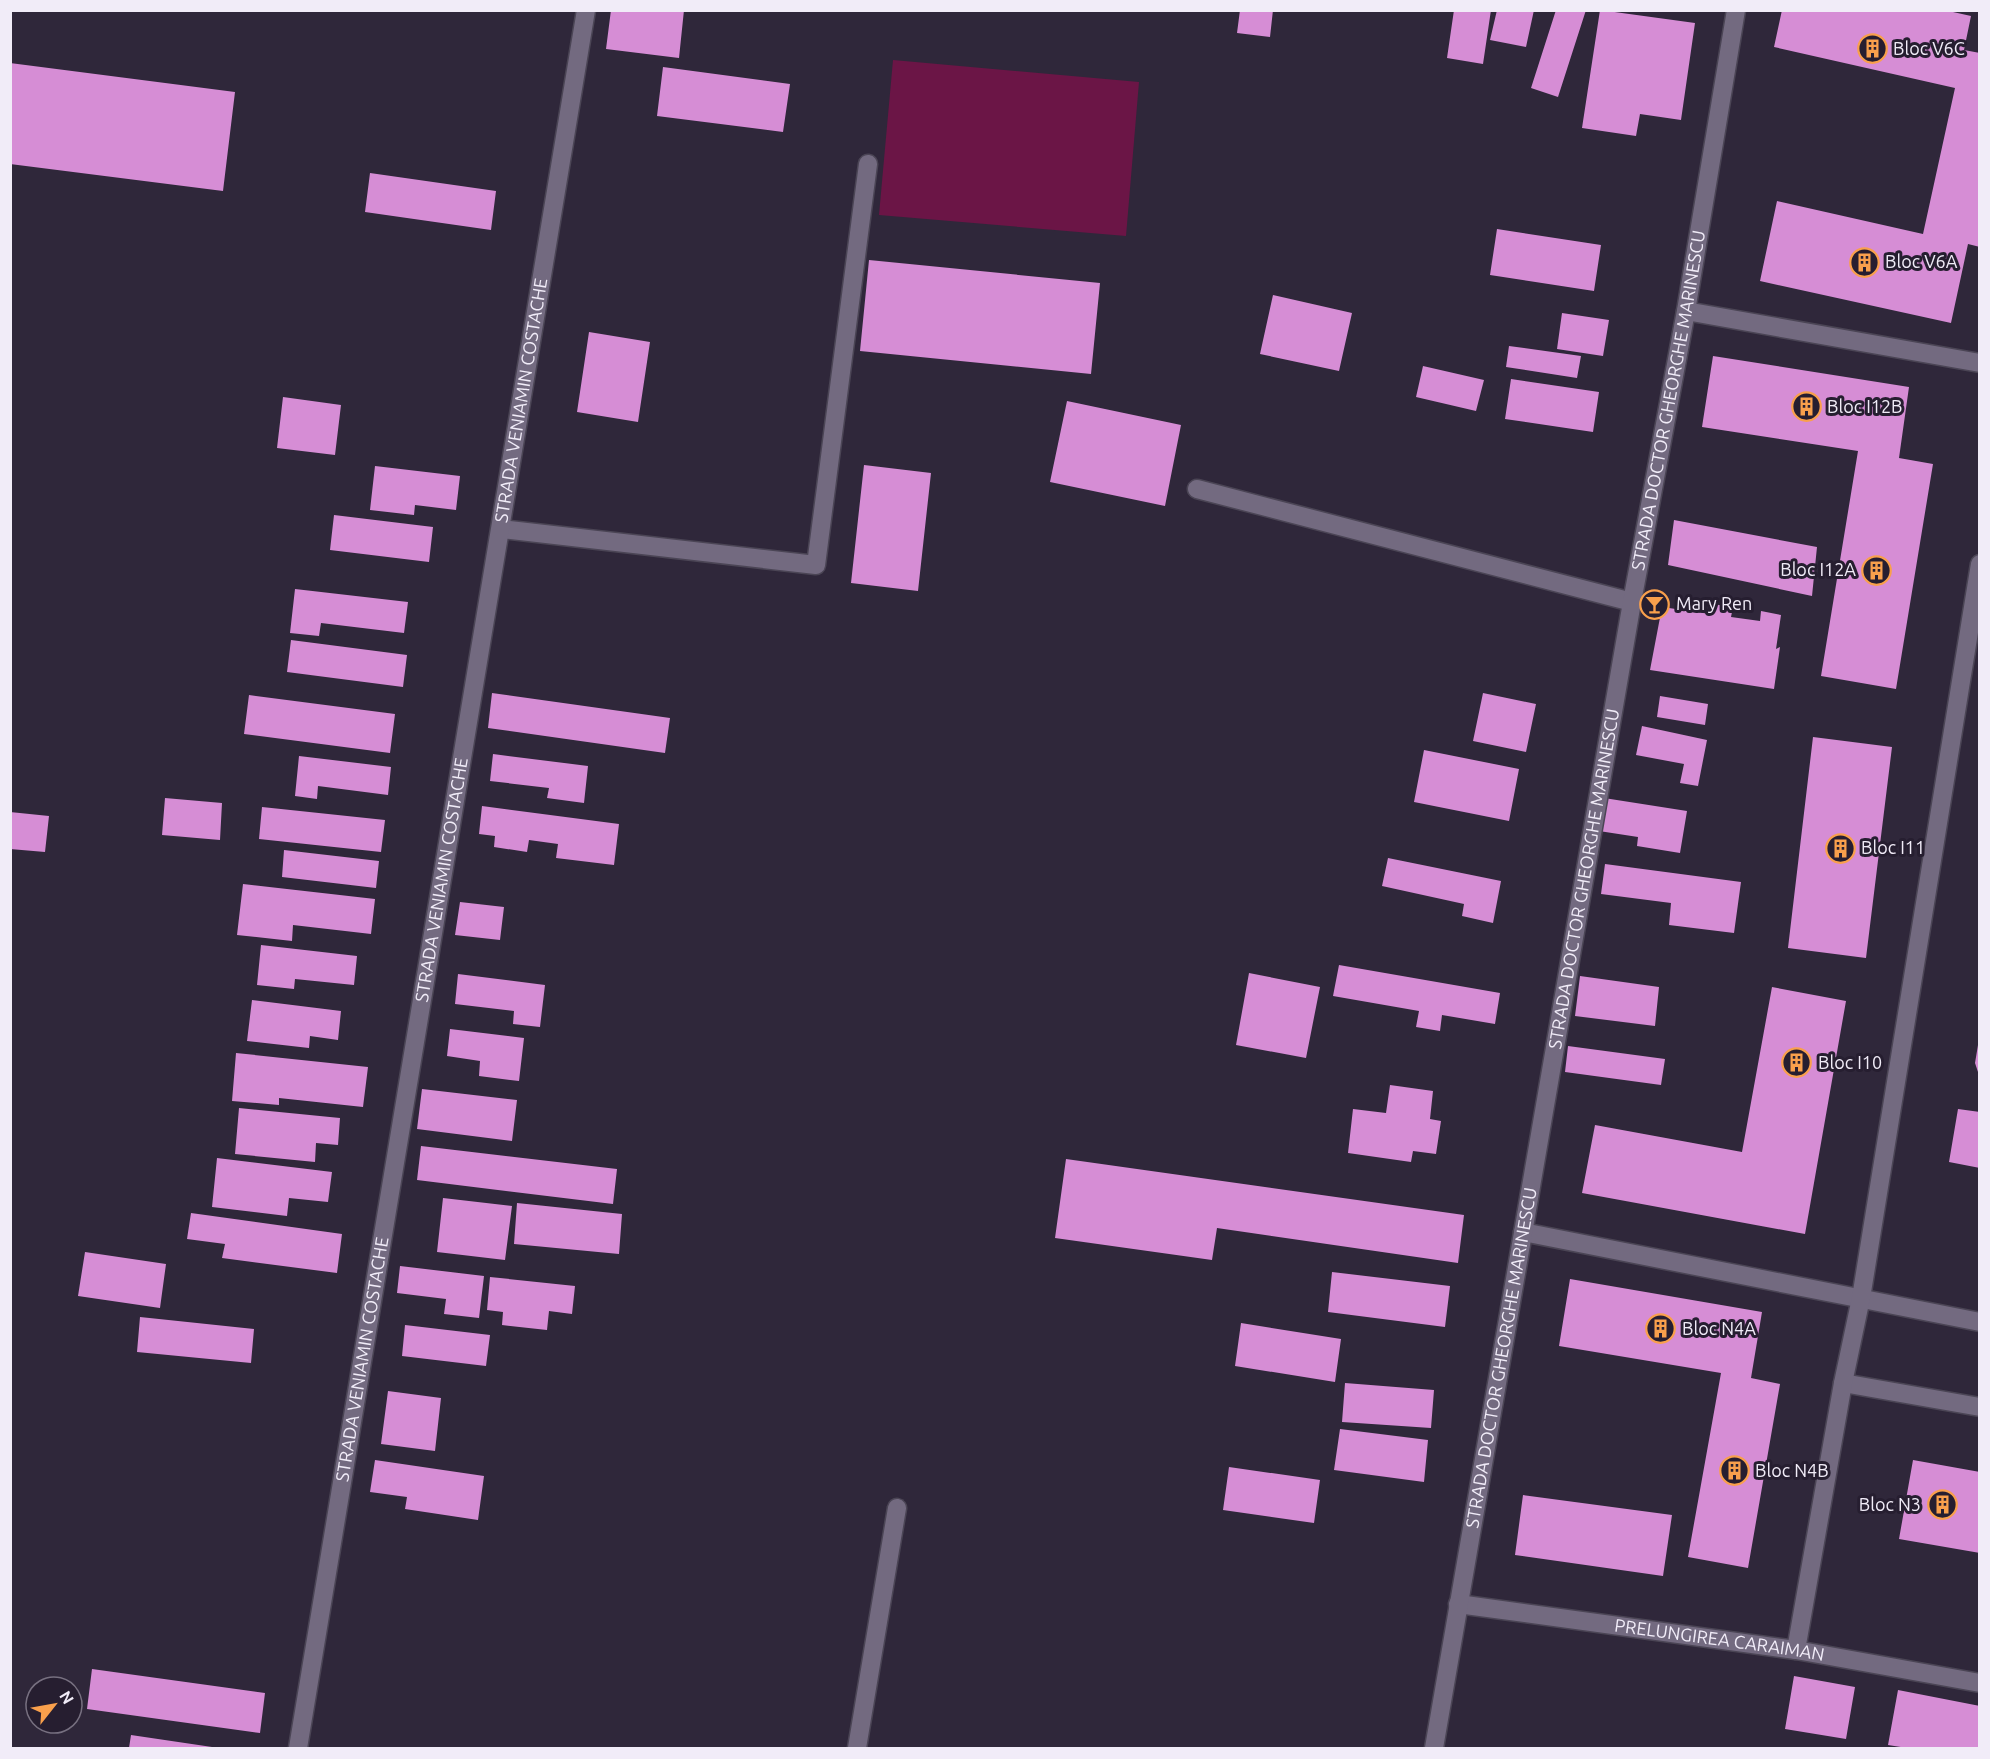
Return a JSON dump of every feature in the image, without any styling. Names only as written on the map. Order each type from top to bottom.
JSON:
[{"type":"street","name":"STRADA VENIAMIN COSTACHE","points":[[298,1749],[586,10]]},
{"type":"street","name":"STRADA DOCTOR GHEORGHE MARINESCU","points":[[1434,1749],[1632,602],[1686,311],[1736,10]]},
{"type":"street","points":[[501,529],[816,565],[868,164]]},
{"type":"street","points":[[1686,311],[1980,363]]},
{"type":"street","points":[[1197,489],[1632,602]]},
{"type":"street","points":[[1796,1650],[1843,1383],[1862,1298],[1980,564]]},
{"type":"street","points":[[1523,1232],[1980,1322]]},
{"type":"street","points":[[1843,1383],[1980,1407]]},
{"type":"street","points":[[857,1749],[897,1508]]},
{"type":"street","name":"PRELUNGIREA CARAIMAN","points":[[1458,1604],[1796,1650],[1980,1683]]},
{"type":"shaded area","points":[[893,60],[1139,82],[1126,236],[879,215]]},
{"type":"building","points":[[611,10],[684,10],[679,58],[606,49]]},
{"type":"building","points":[[1240,10],[1273,10],[1270,37],[1237,33]]},
{"type":"building","points":[[1454,10],[1491,10],[1483,64],[1447,58]]},
{"type":"building","points":[[1497,10],[1534,10],[1526,47],[1490,40]]},
{"type":"building","points":[[1556,10],[1586,10],[1558,97],[1531,88]]},
{"type":"building","points":[[1600,10],[1695,23],[1681,120],[1640,114],[1636,136],[1582,128]]},
{"type":"building","points":[[1782,10],[1944,10],[1971,16],[1964,50],[1980,53],[1980,247],[1968,244],[1951,323],[1760,281],[1777,201],[1923,234],[1955,88],[1774,47]]},
{"type":"building","points":[[10,63],[235,92],[223,191],[10,164]]},
{"type":"building","points":[[663,67],[790,84],[783,132],[657,116]]},
{"type":"building","points":[[370,173],[496,191],[491,230],[365,212]]},
{"type":"building","points":[[1497,229],[1601,245],[1594,291],[1490,275]]},
{"type":"building","points":[[869,260],[1100,283],[1091,374],[860,351]]},
{"type":"building","points":[[1273,295],[1352,313],[1339,371],[1260,354]]},
{"type":"building","points":[[1562,313],[1609,320],[1603,356],[1557,349]]},
{"type":"building","points":[[589,332],[650,342],[638,422],[577,412]]},
{"type":"building","points":[[1509,346],[1581,356],[1577,378],[1506,367]]},
{"type":"building","points":[[1713,356],[1909,387],[1899,458],[1933,464],[1896,689],[1821,676],[1858,451],[1702,427]]},
{"type":"building","points":[[1423,366],[1484,380],[1476,411],[1416,397]]},
{"type":"building","points":[[1511,379],[1599,392],[1593,432],[1505,419]]},
{"type":"building","points":[[283,397],[341,405],[335,455],[277,448]]},
{"type":"building","points":[[1067,401],[1181,425],[1165,506],[1050,482]]},
{"type":"building","points":[[864,465],[931,473],[918,591],[851,583]]},
{"type":"building","points":[[375,466],[460,476],[456,510],[415,505],[414,515],[370,510]]},
{"type":"building","points":[[334,515],[433,527],[429,562],[330,550]]},
{"type":"building","points":[[1674,520],[1817,547],[1812,596],[1668,565]]},
{"type":"building","points":[[295,589],[408,602],[404,633],[321,623],[319,636],[290,633]]},
{"type":"building","points":[[1712,604],[1733,607],[1731,617],[1760,621],[1761,611],[1781,615],[1776,649],[1780,647],[1774,689],[1650,670],[1662,607],[1710,614]]},
{"type":"building","points":[[291,640],[407,655],[403,687],[287,672]]},
{"type":"building","points":[[492,693],[670,718],[665,753],[488,728]]},
{"type":"building","points":[[1483,693],[1536,704],[1526,752],[1473,741]]},
{"type":"building","points":[[249,695],[395,714],[390,753],[244,734]]},
{"type":"building","points":[[1660,696],[1708,704],[1705,725],[1657,717]]},
{"type":"building","points":[[1642,726],[1707,740],[1698,786],[1680,783],[1684,764],[1636,755]]},
{"type":"building","name":"Bloc I11","points":[[1813,737],[1892,747],[1866,958],[1788,948]]},
{"type":"building","points":[[1424,750],[1519,769],[1509,821],[1414,802]]},
{"type":"building","points":[[493,754],[588,766],[584,803],[547,798],[549,788],[490,781]]},
{"type":"building","points":[[299,756],[391,767],[388,795],[318,786],[317,799],[295,796]]},
{"type":"building","points":[[165,798],[222,803],[220,840],[162,835]]},
{"type":"building","points":[[1604,798],[1687,811],[1680,853],[1637,846],[1638,837],[1599,831]]},
{"type":"building","points":[[482,806],[619,824],[614,865],[556,858],[558,844],[529,840],[527,852],[494,847],[495,836],[479,834]]},
{"type":"building","points":[[262,807],[385,820],[381,852],[259,839]]},
{"type":"building","points":[[10,812],[49,816],[45,852],[10,849]]},
{"type":"building","points":[[284,850],[379,861],[376,888],[282,877]]},
{"type":"building","points":[[1388,858],[1501,881],[1493,923],[1462,916],[1464,904],[1382,886]]},
{"type":"building","points":[[1605,864],[1741,882],[1734,933],[1669,925],[1671,903],[1601,894]]},
{"type":"building","points":[[243,884],[375,899],[371,934],[293,925],[292,941],[237,935]]},
{"type":"building","points":[[460,902],[504,907],[500,940],[455,935]]},
{"type":"building","points":[[261,945],[357,956],[354,985],[295,979],[294,989],[257,985]]},
{"type":"building","points":[[1339,965],[1500,993],[1495,1024],[1442,1015],[1440,1031],[1416,1027],[1419,1011],[1333,996]]},
{"type":"building","points":[[1249,973],[1320,987],[1306,1058],[1236,1045]]},
{"type":"building","points":[[458,974],[545,985],[540,1027],[513,1024],[514,1011],[455,1004]]},
{"type":"building","points":[[1580,976],[1659,987],[1655,1026],[1575,1016]]},
{"type":"building","name":"Bloc I10","points":[[1772,987],[1846,1001],[1805,1234],[1582,1193],[1595,1125],[1742,1152]]},
{"type":"building","points":[[252,1000],[341,1011],[338,1040],[310,1036],[309,1048],[247,1041]]},
{"type":"building","points":[[450,1029],[524,1038],[519,1081],[479,1076],[480,1061],[447,1056]]},
{"type":"building","points":[[1978,1045],[1980,1045],[1979,1075],[1975,1063]]},
{"type":"building","points":[[1568,1046],[1665,1059],[1661,1085],[1565,1072]]},
{"type":"building","points":[[236,1053],[368,1067],[363,1107],[279,1098],[279,1105],[232,1101]]},
{"type":"building","points":[[1390,1085],[1433,1091],[1430,1119],[1441,1121],[1436,1154],[1413,1151],[1411,1162],[1348,1153],[1353,1109],[1386,1113]]},
{"type":"building","points":[[422,1089],[517,1100],[512,1141],[417,1129]]},
{"type":"building","points":[[239,1108],[340,1118],[338,1145],[316,1143],[315,1162],[235,1154]]},
{"type":"building","points":[[1958,1109],[1980,1112],[1980,1168],[1949,1162]]},
{"type":"building","points":[[421,1146],[617,1169],[613,1204],[417,1180]]},
{"type":"building","points":[[217,1158],[332,1172],[328,1202],[289,1198],[287,1216],[212,1207]]},
{"type":"building","points":[[1066,1159],[1464,1215],[1458,1263],[1217,1228],[1212,1260],[1055,1238]]},
{"type":"building","points":[[443,1198],[512,1206],[505,1260],[437,1252]]},
{"type":"building","points":[[517,1203],[622,1214],[619,1254],[514,1244]]},
{"type":"building","points":[[191,1213],[342,1234],[337,1273],[222,1258],[225,1244],[187,1239]]},
{"type":"building","points":[[85,1252],[166,1264],[160,1308],[78,1296]]},
{"type":"building","points":[[400,1266],[484,1276],[479,1318],[444,1314],[446,1299],[397,1293]]},
{"type":"building","points":[[1332,1272],[1450,1286],[1445,1327],[1328,1312]]},
{"type":"building","points":[[490,1277],[575,1286],[572,1314],[549,1311],[547,1330],[502,1325],[503,1312],[487,1310]]},
{"type":"building","points":[[1570,1279],[1762,1312],[1751,1378],[1780,1384],[1748,1568],[1688,1557],[1721,1373],[1559,1346]]},
{"type":"building","points":[[140,1317],[254,1329],[251,1363],[137,1352]]},
{"type":"building","points":[[1241,1323],[1341,1339],[1335,1382],[1235,1366]]},
{"type":"building","points":[[405,1325],[490,1335],[486,1366],[402,1356]]},
{"type":"building","points":[[1345,1383],[1434,1390],[1431,1428],[1342,1422]]},
{"type":"building","points":[[388,1391],[441,1398],[435,1451],[381,1444]]},
{"type":"building","points":[[1340,1429],[1428,1440],[1424,1482],[1334,1470]]},
{"type":"building","points":[[375,1460],[484,1476],[478,1520],[405,1509],[407,1497],[370,1492]]},
{"type":"building","name":"Bloc N3","points":[[1913,1460],[1980,1472],[1980,1553],[1899,1539]]},
{"type":"building","points":[[1229,1467],[1320,1480],[1314,1523],[1223,1510]]},
{"type":"building","points":[[1523,1495],[1672,1515],[1663,1576],[1515,1555]]},
{"type":"building","points":[[92,1669],[265,1693],[260,1733],[87,1709]]},
{"type":"building","points":[[1794,1676],[1855,1687],[1846,1739],[1785,1729]]},
{"type":"building","points":[[1898,1690],[1980,1706],[1978,1748],[1907,1748],[1888,1745]]},
{"type":"building","points":[[131,1735],[212,1747],[212,1748],[129,1748]]},
{"type":"place","name":"Bloc V6C","points":[[1872,49]]},
{"type":"place","name":"Bloc V6A","points":[[1864,262]]},
{"type":"place","name":"Bloc I12B","points":[[1806,407]]},
{"type":"place","name":"Bloc I12A","points":[[1877,570]]},
{"type":"place","name":"Mary Ren","points":[[1655,604]]},
{"type":"place","name":"Bloc I11","points":[[1840,848]]},
{"type":"place","name":"Bloc I10","points":[[1797,1063]]},
{"type":"place","name":"Bloc N4A","points":[[1661,1329]]},
{"type":"place","name":"Bloc N4B","points":[[1734,1471]]},
{"type":"place","name":"Bloc N3","points":[[1942,1505]]}]
